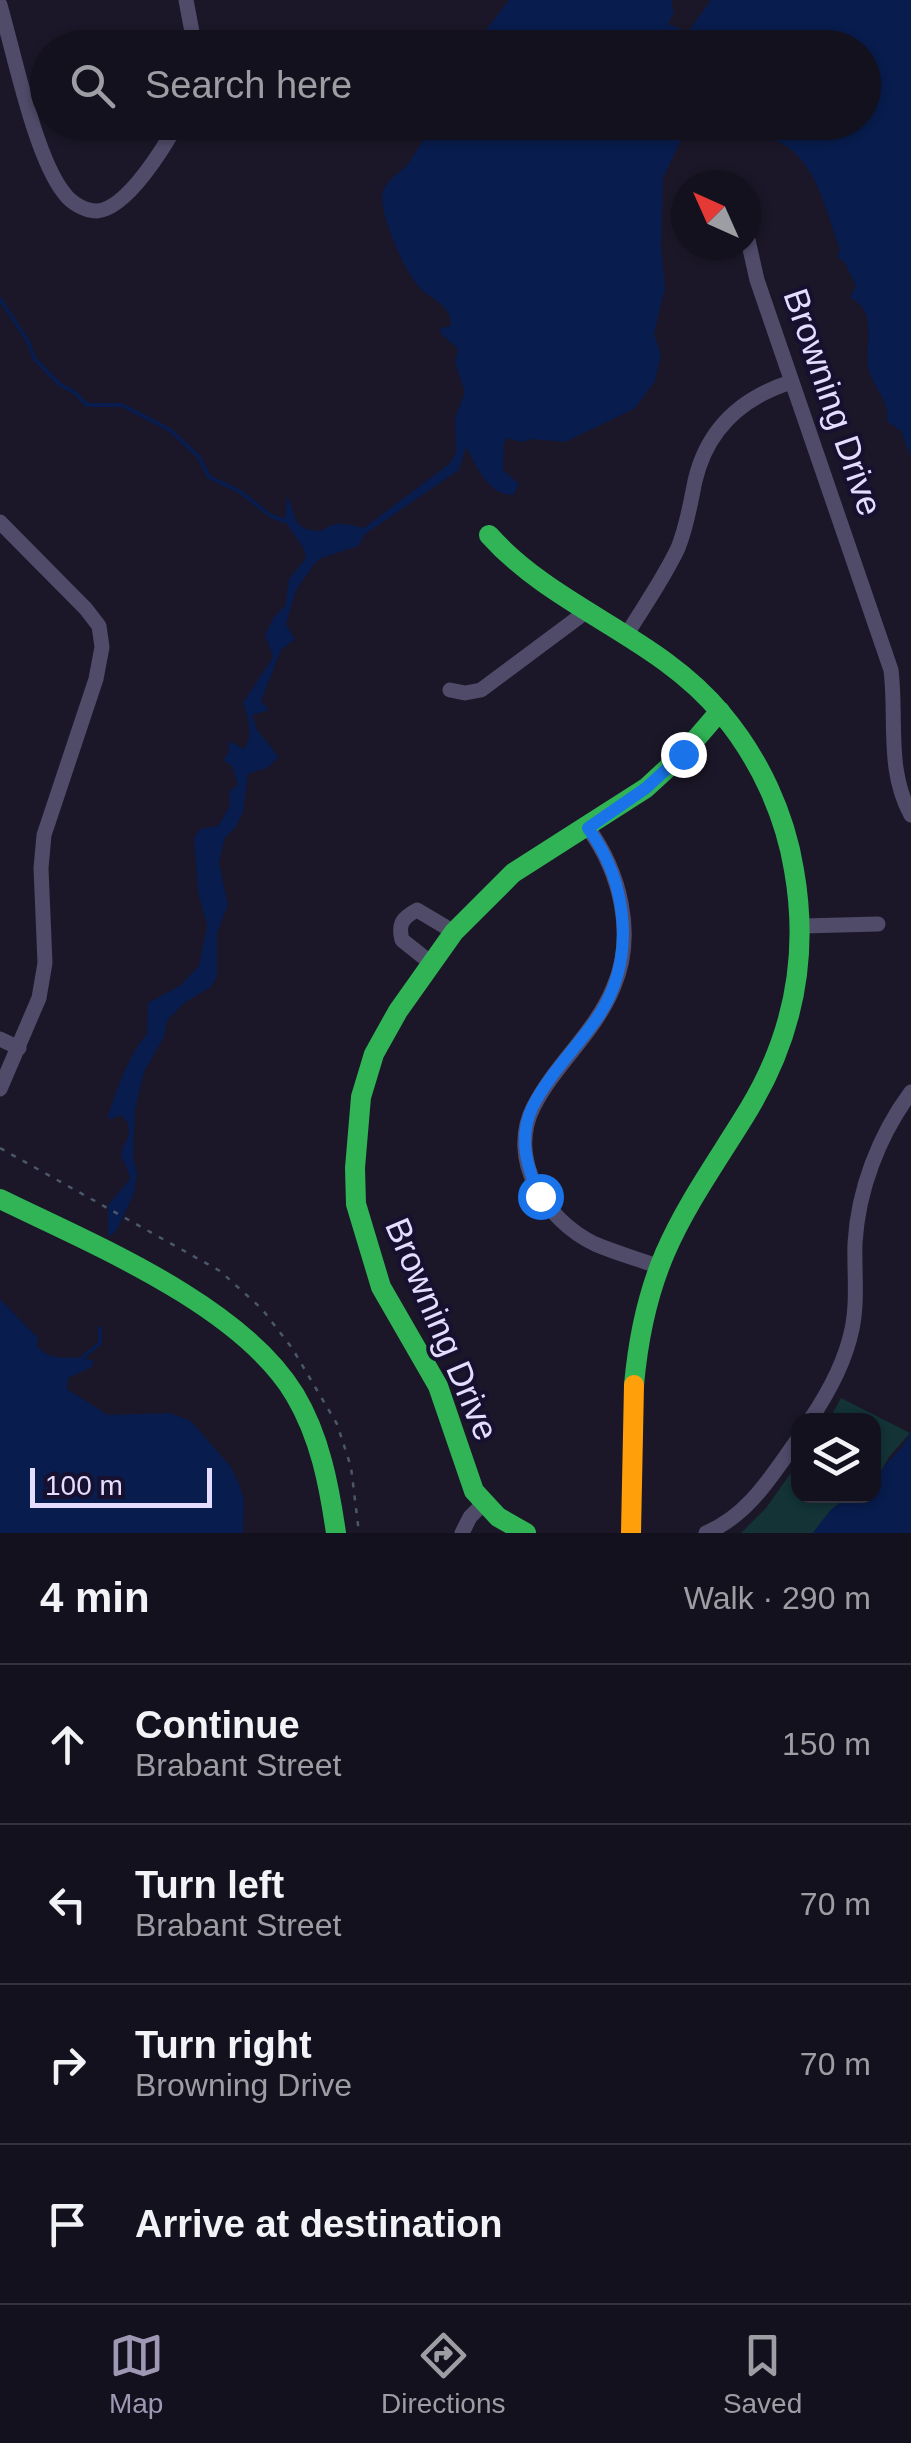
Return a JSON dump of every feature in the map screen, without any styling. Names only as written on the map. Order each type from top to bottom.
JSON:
[{"type":"street","points":[[186,0],[192,30]]},
{"type":"street","points":[[0,5],[30,106]]},
{"type":"street","points":[[40,140],[48,167],[73,204],[94,211],[105,209],[123,196],[146,172],[166,140]]},
{"type":"street","name":"Browning Drive","points":[[752,260],[790,382],[891,670],[896,777],[911,815]]},
{"type":"street","points":[[627,634],[677,550],[710,440],[742,403],[790,382]]},
{"type":"street","points":[[0,522],[86,609],[99,626],[102,647],[96,679],[44,834],[44,963],[38,998],[0,1089]]},
{"type":"street","points":[[490,535],[525,571],[683,673],[734,728],[785,828],[803,926],[793,1007],[768,1076],[688,1203],[660,1267],[644,1318],[632,1412],[632,1533]]},
{"type":"street","points":[[450,690],[482,690],[586,611]]},
{"type":"street","name":"Browning Drive","points":[[511,1530],[484,1503],[468,1474],[438,1386],[380,1286],[356,1204],[357,1126],[374,1054],[398,1011],[454,932],[513,873],[646,788],[683,754],[720,711]]},
{"type":"street","points":[[588,828],[610,866],[621,898],[622,953],[616,984],[599,1016],[532,1108],[526,1132],[526,1160],[540,1196],[559,1217],[592,1242],[660,1267]]},
{"type":"street","points":[[431,963],[402,940],[399,928],[404,917],[417,910],[454,932]]},
{"type":"street","points":[[803,926],[878,924]]},
{"type":"street","points":[[0,1038],[19,1048]]},
{"type":"street","points":[[815,1413],[830,1390],[851,1334],[857,1223],[869,1172],[911,1092]]},
{"type":"street","points":[[0,1199],[169,1287],[232,1328],[280,1374],[317,1444],[336,1533]]},
{"type":"street","points":[[706,1533],[726,1524],[754,1500],[791,1448]]},
{"type":"street","points":[[462,1533],[470,1517],[484,1503]]},
{"type":"path","points":[[0,1148],[128,1220]]},
{"type":"green space","points":[[841,1398],[871,1413],[833,1413]]},
{"type":"green space","points":[[881,1418],[910,1433],[881,1471]]},
{"type":"green space","points":[[791,1473],[791,1503],[840,1503],[813,1533],[741,1533],[766,1508]]},
{"type":"water","points":[[509,0],[671,0],[674,12],[668,24],[683,30],[486,30]]},
{"type":"water","points":[[711,0],[911,0],[911,458],[901,431],[887,421],[886,407],[871,377],[868,320],[859,304],[850,298],[856,286],[845,263],[837,256],[840,249],[818,188],[791,150],[774,140],[881,140],[881,30],[689,30]]},
{"type":"water","points":[[423,140],[681,140],[663,178],[661,245],[665,288],[654,334],[661,355],[655,381],[634,409],[565,442],[521,442],[507,438],[503,470],[519,484],[513,495],[489,485],[466,447],[459,470],[365,534],[358,546],[321,558],[296,590],[286,624],[295,639],[281,650],[261,701],[269,710],[252,715],[257,730],[279,757],[267,768],[248,774],[243,812],[225,837],[219,863],[228,905],[217,933],[217,976],[211,987],[184,1003],[167,1021],[164,1037],[144,1072],[135,1110],[134,1194],[116,1231],[108,1237],[108,1205],[130,1179],[121,1154],[129,1136],[128,1123],[121,1115],[107,1118],[128,1064],[147,1034],[148,1003],[181,985],[199,966],[207,925],[198,892],[194,838],[200,829],[218,826],[230,806],[229,791],[238,785],[232,766],[223,760],[229,741],[244,749],[247,744],[249,726],[243,703],[273,657],[265,635],[285,606],[289,579],[306,558],[285,521],[287,496],[296,520],[304,528],[321,531],[342,524],[364,528],[449,464],[456,453],[455,418],[465,392],[455,363],[458,349],[440,333],[441,328],[451,326],[451,320],[409,273],[384,214],[383,191]]},
{"type":"water","points":[[0,1299],[38,1338],[37,1346],[43,1352],[94,1361],[92,1367],[68,1378],[67,1389],[108,1415],[170,1413],[191,1421],[231,1467],[239,1484],[244,1500],[243,1533],[0,1533]]},
{"type":"water","points":[[911,1430],[911,1533],[813,1533],[838,1504],[881,1503],[881,1472]]},
{"type":"waterway","points":[[0,299],[28,341],[34,358],[59,384],[87,405],[122,405],[170,430],[199,457],[209,477],[285,521]]},
{"type":"waterway","points":[[83,1357],[100,1343],[100,1328]]},
{"type":"traffic: fast","points":[[489,535],[544,583],[668,664],[722,714],[748,749],[769,788],[794,870],[798,964],[787,1024],[764,1081],[665,1253],[644,1318],[634,1385]]},
{"type":"traffic: fast","points":[[526,1533],[498,1517],[474,1491],[438,1386],[381,1287],[356,1204],[361,1097],[374,1054],[398,1011],[454,932],[513,873],[646,788],[683,754],[720,711]]},
{"type":"traffic: fast","points":[[0,1199],[162,1280],[239,1333],[271,1363],[295,1395],[311,1428],[327,1479],[336,1533]]},
{"type":"traffic: slow","points":[[631,1533],[634,1385]]},
{"type":"route","points":[[540,1196],[528,1171],[524,1149],[532,1108],[599,1016],[616,984],[622,953],[621,898],[610,866],[588,828],[646,788],[683,754]]}]
